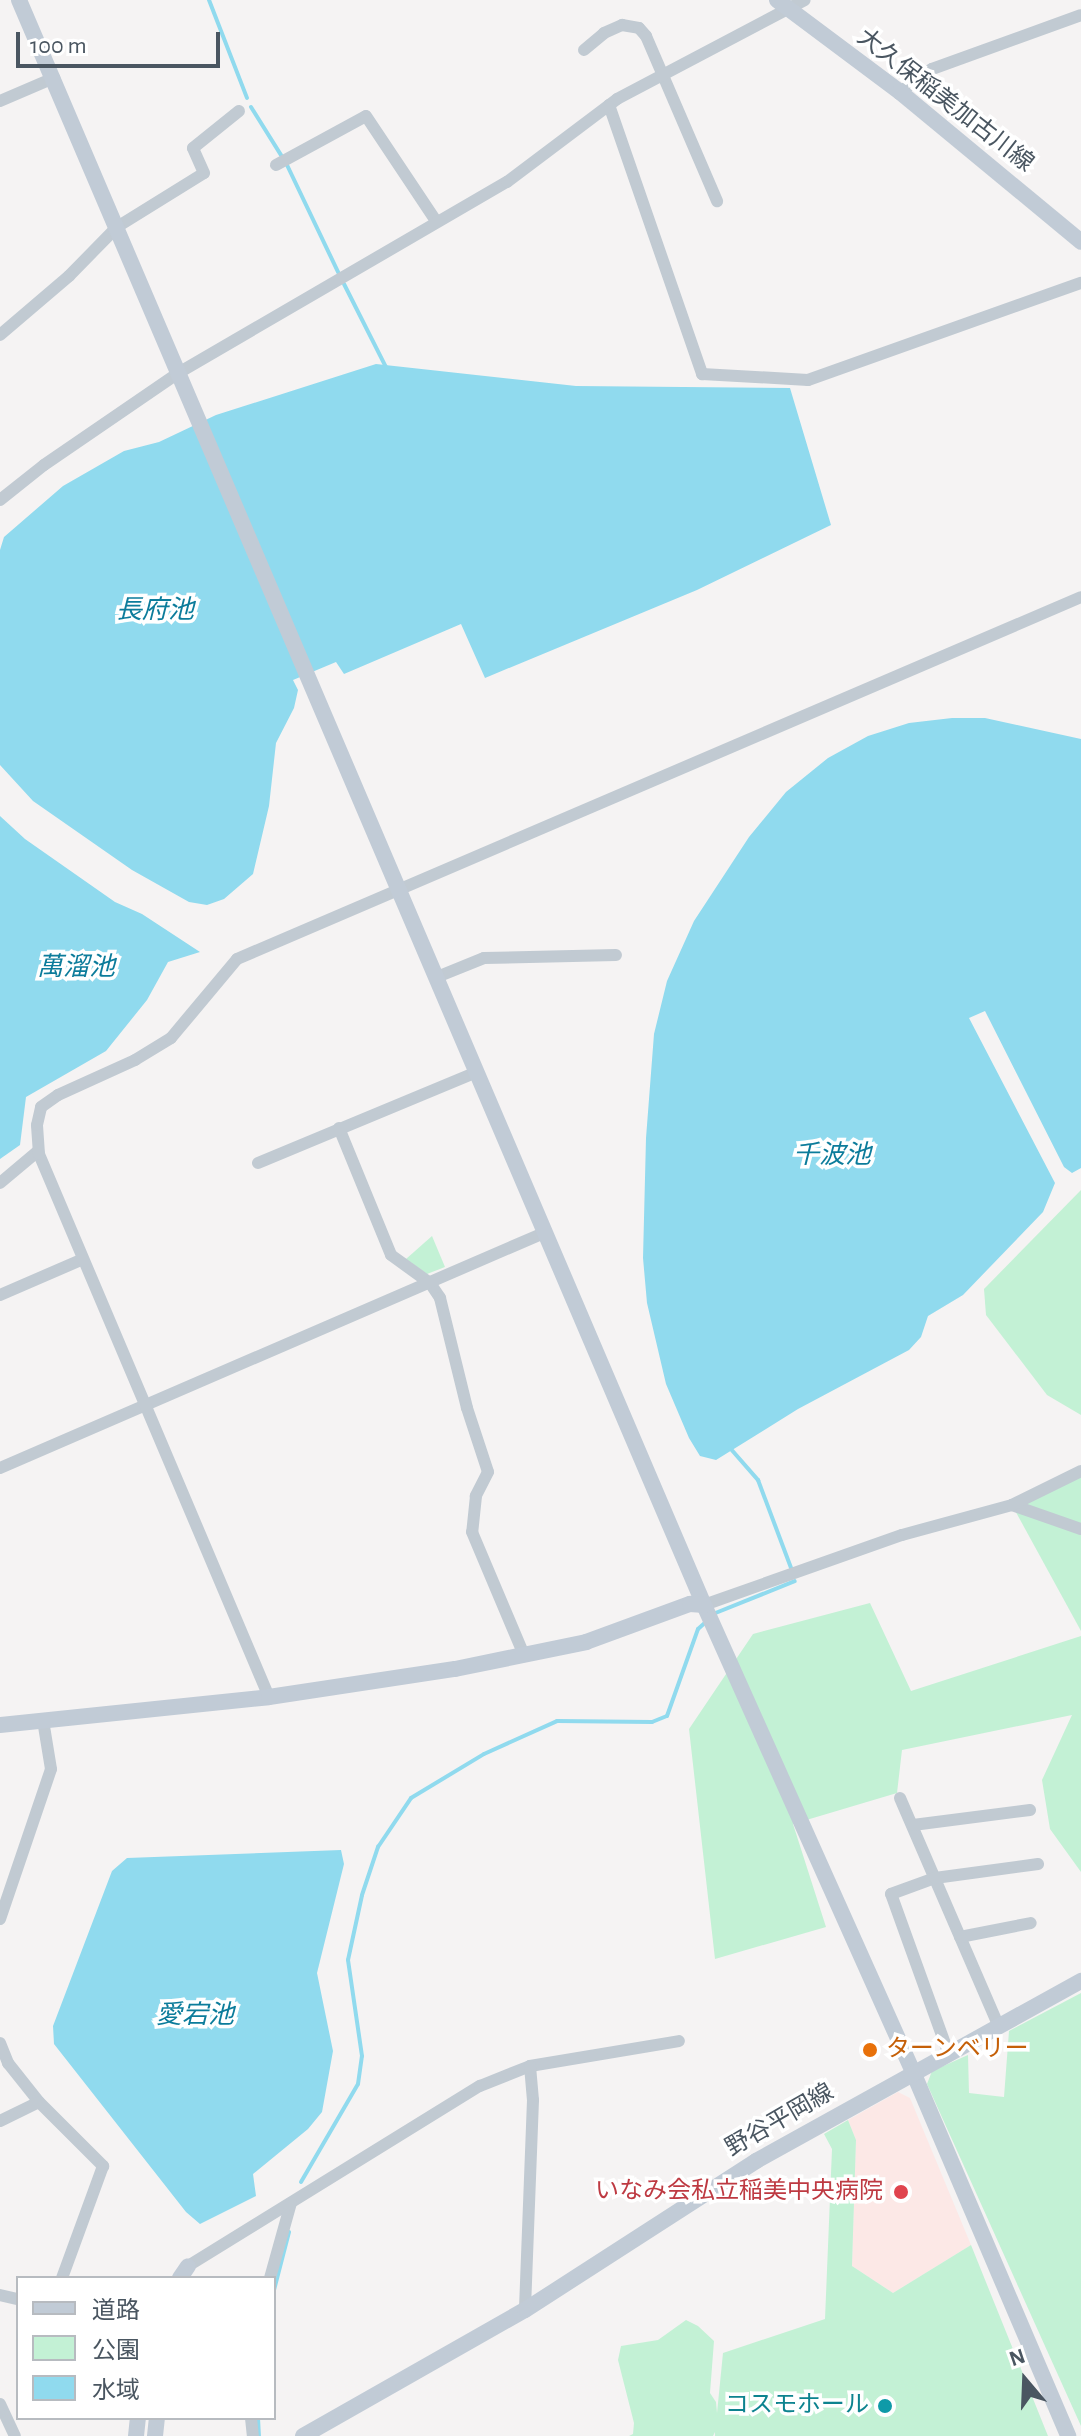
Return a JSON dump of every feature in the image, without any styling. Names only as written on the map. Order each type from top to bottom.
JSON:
[{"type":"street","points":[[19,0],[704,1605],[913,2072],[1068,2436]]},
{"type":"street","points":[[0,500],[44,465],[180,372],[507,182],[609,105],[781,5],[805,0]]},
{"type":"street","name":"大久保稲美加古川線","points":[[781,5],[900,92],[1081,242]]},
{"type":"street","points":[[900,92],[932,69],[1081,15]]},
{"type":"street","points":[[584,50],[604,33],[622,25],[632,26],[646,36],[717,201]]},
{"type":"street","points":[[0,101],[54,78]]},
{"type":"street","points":[[609,105],[702,374],[808,380],[1081,283]]},
{"type":"street","points":[[0,335],[69,276],[117,227],[204,173],[193,148],[239,111]]},
{"type":"street","points":[[276,165],[366,116],[436,221]]},
{"type":"street","points":[[269,1697],[38,1151],[37,1125],[41,1107],[58,1095],[135,1060],[171,1038],[237,959],[1081,597]]},
{"type":"street","points":[[437,977],[484,958],[616,955]]},
{"type":"street","points":[[258,1163],[477,1072]]},
{"type":"street","points":[[339,1128],[391,1255],[430,1283],[440,1298],[467,1408],[488,1472],[476,1496],[472,1532],[524,1655]]},
{"type":"street","points":[[0,1183],[38,1151]]},
{"type":"street","points":[[0,1468],[546,1232]]},
{"type":"street","points":[[0,1295],[83,1259]]},
{"type":"street","points":[[0,1725],[269,1697],[586,1642],[690,1604],[704,1605],[902,1535],[1012,1505],[1081,1471]]},
{"type":"street","points":[[1012,1505],[1081,1529]]},
{"type":"street","points":[[0,1919],[6,1888],[51,1769],[43,1720]]},
{"type":"street","points":[[900,1798],[998,2024]]},
{"type":"street","points":[[913,1825],[1030,1810]]},
{"type":"street","points":[[948,2052],[891,1894],[935,1878],[1038,1864]]},
{"type":"street","points":[[960,1937],[1031,1923]]},
{"type":"street","name":"野谷平岡線","points":[[303,2436],[525,2310],[756,2161],[998,2024],[1081,1981]]},
{"type":"street","points":[[184,2272],[480,2086],[530,2066],[679,2041]]},
{"type":"street","points":[[0,2043],[8,2063],[39,2102],[103,2166],[63,2276]]},
{"type":"street","points":[[525,2310],[533,2100],[530,2066]]},
{"type":"street","points":[[0,2121],[39,2102]]},
{"type":"street","points":[[271,2276],[291,2203]]},
{"type":"street","points":[[0,2404],[15,2436]]},
{"type":"shaded area","name":"いなみ会私立稲美中央病院","points":[[898,2092],[910,2098],[971,2245],[893,2293],[852,2266],[856,2140],[848,2120]]},
{"type":"green space","points":[[1081,1190],[1081,1415],[1047,1395],[986,1315],[984,1289]]},
{"type":"green space","points":[[432,1236],[445,1267],[427,1274],[406,1259]]},
{"type":"green space","points":[[1081,1468],[1081,1631],[1012,1505]]},
{"type":"green space","points":[[870,1603],[911,1691],[1081,1636],[1081,1872],[1050,1829],[1042,1780],[1072,1715],[902,1750],[897,1793],[793,1824],[826,1927],[715,1959],[689,1729],[753,1634]]},
{"type":"green space","points":[[1081,1993],[1081,2426],[927,2084],[932,2071],[968,2055],[969,2093],[1004,2097],[1009,2031]]},
{"type":"green space","points":[[848,2120],[856,2140],[852,2266],[893,2293],[971,2245],[1048,2436],[715,2436],[715,2432],[713,2436],[629,2436],[633,2434],[634,2423],[618,2360],[621,2346],[658,2340],[686,2320],[698,2326],[714,2341],[710,2393],[716,2402],[717,2413],[723,2353],[825,2319],[832,2149],[824,2134]]},
{"type":"water","name":"長府池","points":[[376,364],[576,386],[790,388],[831,525],[697,590],[485,678],[461,624],[344,674],[336,662],[293,680],[298,690],[294,708],[276,743],[269,806],[253,874],[224,899],[207,905],[189,902],[132,870],[33,801],[0,765],[0,550],[4,537],[63,486],[124,451],[159,442],[216,415]]},
{"type":"water","name":"千波池","points":[[985,718],[1081,739],[1081,1168],[1072,1173],[1064,1167],[985,1011],[969,1018],[1055,1183],[1043,1212],[963,1295],[928,1316],[921,1337],[909,1350],[798,1409],[716,1460],[700,1456],[666,1384],[647,1303],[643,1258],[646,1138],[654,1034],[667,981],[694,921],[749,837],[786,792],[828,758],[868,736],[909,723]]},
{"type":"water","name":"萬溜池","points":[[0,816],[25,839],[115,902],[142,914],[200,952],[168,962],[147,1000],[106,1051],[26,1097],[20,1145],[0,1159]]},
{"type":"water","name":"愛宕池","points":[[341,1850],[344,1864],[317,1973],[333,2051],[322,2112],[308,2129],[253,2174],[256,2196],[200,2224],[186,2212],[54,2044],[53,2026],[112,1871],[127,1858]]},
{"type":"waterway","points":[[209,0],[247,98]]},
{"type":"waterway","points":[[251,107],[281,155]]},
{"type":"waterway","points":[[287,165],[338,272]]},
{"type":"waterway","points":[[344,284],[387,369]]},
{"type":"waterway","points":[[730,1448],[758,1480],[791,1568]]},
{"type":"waterway","points":[[713,1614],[795,1581]]},
{"type":"waterway","points":[[301,2182],[358,2084],[362,2056],[348,1960],[362,1895],[378,1847],[411,1798],[484,1754],[557,1721],[652,1722],[667,1716],[698,1629],[707,1621]]},
{"type":"waterway","points":[[276,2282],[289,2232]]},
{"type":"waterway","points":[[258,2420],[259,2436]]},
{"type":"place","name":"ターンベリー","points":[[870,2050]]},
{"type":"place","name":"いなみ会私立稲美中央病院","points":[[901,2192]]},
{"type":"place","name":"コスモホール","points":[[885,2406]]}]
